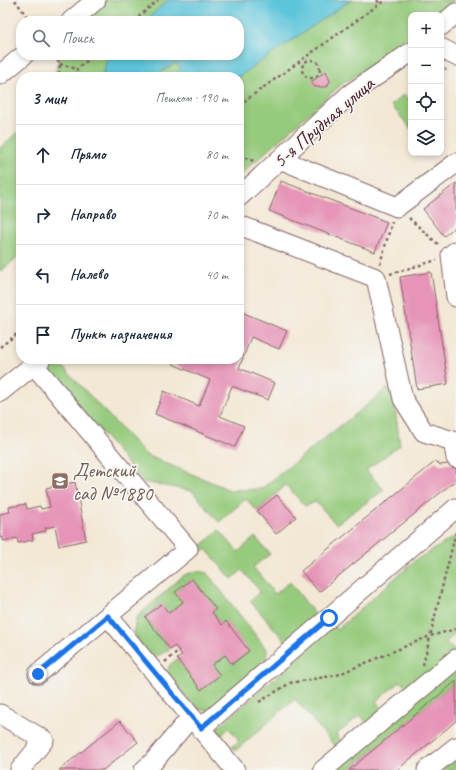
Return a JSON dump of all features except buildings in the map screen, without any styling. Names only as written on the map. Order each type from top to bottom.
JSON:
[{"type":"street","points":[[77,16],[96,0]]},
{"type":"street","points":[[444,23],[456,13]]},
{"type":"street","points":[[444,52],[452,61]]},
{"type":"street","name":"5-я Прудная улица","points":[[244,192],[350,94],[408,54]]},
{"type":"street","points":[[0,75],[18,60]]},
{"type":"street","points":[[284,156],[287,162],[397,207],[456,163]]},
{"type":"street","points":[[244,227],[376,278],[403,399],[424,432],[455,446]]},
{"type":"street","points":[[453,253],[456,297]]},
{"type":"street","points":[[0,392],[35,364]]},
{"type":"street","points":[[38,674],[188,549],[39,364]]},
{"type":"street","points":[[201,728],[456,508]]},
{"type":"street","points":[[108,616],[235,770]]},
{"type":"street","points":[[323,770],[456,659]]},
{"type":"street","points":[[0,714],[44,740],[20,770]]},
{"type":"street","points":[[144,770],[154,761],[191,716],[201,728]]},
{"type":"street","points":[[427,770],[456,747]]},
{"type":"path","points":[[15,0],[26,16]]},
{"type":"path","points":[[140,16],[158,0]]},
{"type":"path","points":[[378,0],[380,4]]},
{"type":"path","points":[[244,101],[386,0]]},
{"type":"path","points":[[57,60],[60,64],[59,72]]},
{"type":"path","points":[[60,64],[77,69],[88,60]]},
{"type":"path","points":[[312,60],[317,62],[320,67],[319,73],[315,77],[306,77],[302,72],[303,65],[306,61],[312,60]]},
{"type":"path","points":[[444,70],[452,61]]},
{"type":"path","points":[[376,278],[397,207],[453,253]]},
{"type":"path","points":[[376,278],[453,253]]},
{"type":"path","points":[[0,347],[16,335]]},
{"type":"path","points":[[430,636],[456,532]]},
{"type":"path","points":[[253,705],[290,683],[337,675],[430,636],[456,629]]},
{"type":"path","points":[[172,655],[179,650]]},
{"type":"green space","points":[[105,0],[454,0],[440,12],[408,12],[408,37],[378,62],[342,84],[244,172],[244,72],[55,72],[59,60],[244,60],[244,16],[86,16]]},
{"type":"green space","points":[[404,94],[408,99],[408,125],[391,105]]},
{"type":"green space","points":[[16,134],[16,258],[0,272],[0,148]]},
{"type":"green space","points":[[60,364],[146,455],[230,490],[261,489],[388,388],[393,394],[400,445],[366,470],[384,490],[336,524],[316,502],[305,506],[286,485],[257,511],[246,499],[219,522],[192,491],[143,482],[48,369]]},
{"type":"green space","points":[[219,530],[238,552],[255,537],[270,554],[253,567],[275,594],[290,582],[317,617],[286,642],[250,601],[260,591],[242,570],[232,579],[206,549],[203,551],[199,548]]},
{"type":"green space","points":[[456,536],[456,633],[446,642],[456,652],[410,691],[401,681],[376,701],[384,711],[369,725],[360,715],[336,735],[344,746],[339,751],[295,699],[235,751],[232,747],[239,740],[229,728],[221,735],[216,729],[299,657],[309,639],[330,621],[337,630],[414,561]]},
{"type":"green space","points":[[197,571],[207,573],[267,650],[266,664],[209,711],[197,709],[168,676],[169,666],[177,659],[201,690],[220,675],[212,665],[225,655],[233,664],[249,651],[226,622],[222,625],[212,612],[216,609],[192,579],[175,592],[183,602],[169,613],[161,604],[145,617],[170,649],[152,659],[138,645],[134,631],[136,618],[184,575]]},
{"type":"green space","points":[[456,665],[456,681],[349,770],[333,770]]},
{"type":"green space","points":[[456,755],[456,770],[438,770]]},
{"type":"water","points":[[168,0],[351,0],[244,73],[177,72],[181,69],[176,62],[161,72],[103,72],[107,60],[244,60],[244,16],[150,16]]},
{"type":"place","name":"Детский сад №1880","points":[[60,481]]},
{"type":"route","points":[[38,674],[108,616],[201,728],[329,618]]}]
